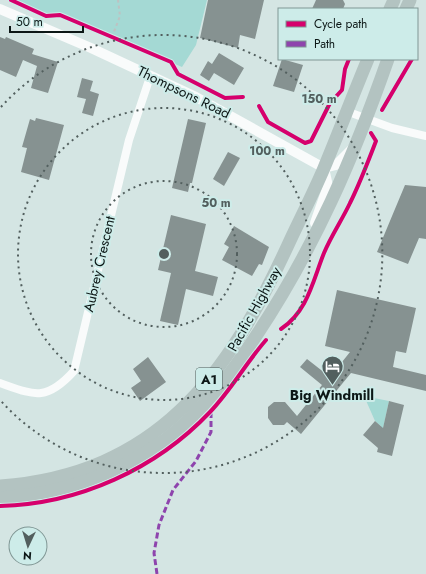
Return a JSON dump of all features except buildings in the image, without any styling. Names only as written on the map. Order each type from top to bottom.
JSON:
[{"type":"highway","name":"Pacific Highway","points":[[0,486],[43,480],[68,474],[111,458],[158,430],[191,400],[238,342],[259,305],[324,168],[368,60]]},
{"type":"highway","name":"Pacific Highway","points":[[0,498],[49,492],[94,478],[116,469],[166,439],[204,405],[230,374],[266,322],[307,252],[358,143],[388,60]]},
{"type":"street","name":"Thompsons Road","points":[[0,9],[118,60],[150,77],[196,97],[324,168]]},
{"type":"street","name":"Aubrey Crescent","points":[[0,383],[33,394],[45,393],[62,384],[74,372],[129,140],[150,77]]},
{"type":"street","points":[[346,111],[392,128],[426,136]]},
{"type":"street","points":[[324,168],[336,165],[358,143]]},
{"type":"street","name":"Pacific Highway","points":[[307,252],[315,222],[328,186],[324,168]]},
{"type":"path","points":[[112,37],[120,16],[118,0]]},
{"type":"path","points":[[106,34],[120,40]]},
{"type":"shaded area","points":[[11,0],[207,0],[196,45],[182,67],[60,15],[46,16]]},
{"type":"shaded area","points":[[364,396],[389,401],[382,433],[378,430],[381,426],[375,421]]},
{"type":"marked path","points":[[157,574],[154,553],[159,525],[173,490],[196,461],[211,432],[211,411]]},
{"type":"cycle path","points":[[11,0],[46,16],[60,15],[171,62],[178,74],[225,98],[243,97]]},
{"type":"cycle path","points":[[259,106],[268,122],[305,143],[311,141],[330,103],[342,90],[345,69],[349,60]]},
{"type":"cycle path","points":[[382,110],[411,60]]},
{"type":"cycle path","points":[[281,329],[290,322],[304,304],[324,253],[361,180],[376,141],[371,133]]},
{"type":"cycle path","points":[[0,506],[29,504],[59,498],[114,480],[141,466],[166,450],[189,432],[210,412],[225,395],[266,340]]},
{"type":"place","name":"Big Windmill","points":[[332,386]]}]
